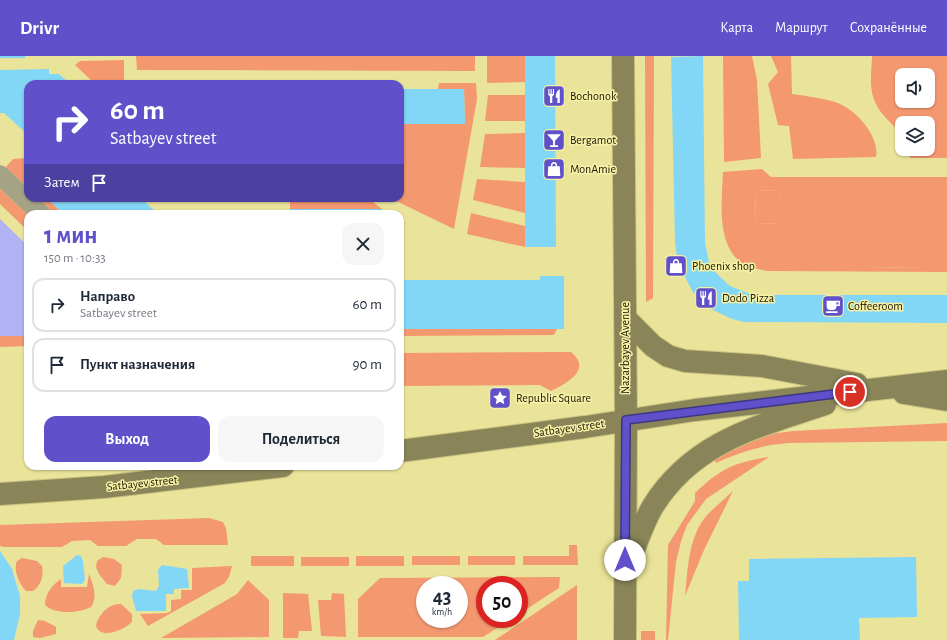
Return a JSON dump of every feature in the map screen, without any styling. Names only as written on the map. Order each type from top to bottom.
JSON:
[{"type":"main road","name":"Nazarbayev Avenue","points":[[624,56],[626,420],[625,640]]},
{"type":"main road","points":[[625,318],[652,346],[668,356],[685,361],[762,366],[880,389]]},
{"type":"main road","name":"Satbayev street","points":[[404,450],[626,420],[947,380]]},
{"type":"main road","name":"Satbayev street","points":[[625,572],[644,523],[653,506],[673,480],[692,461],[708,450],[736,436],[826,403],[880,389],[947,400]]},
{"type":"main road","name":"Satbayev street","points":[[0,494],[104,487],[249,470]]},
{"type":"street","points":[[0,175],[24,198]]},
{"type":"street","points":[[28,202],[37,210]]},
{"type":"shaded area","points":[[136,56],[475,56],[475,71],[137,70]]},
{"type":"shaded area","points":[[487,56],[525,56],[525,82],[487,83]]},
{"type":"shaded area","points":[[645,56],[654,56],[653,298],[646,302]]},
{"type":"shaded area","points":[[723,56],[752,56],[757,80],[761,158],[724,162]]},
{"type":"shaded area","points":[[771,56],[791,56],[792,94],[835,102],[843,105],[858,117],[870,132],[874,140],[876,157],[793,159],[789,126],[778,125],[768,84],[778,72]]},
{"type":"shaded area","points":[[872,56],[947,56],[947,158],[910,158],[910,156],[935,156],[935,116],[895,116],[895,127],[885,117],[875,102],[871,88]]},
{"type":"shaded area","points":[[124,60],[124,80],[91,80],[75,65],[80,61]]},
{"type":"shaded area","points":[[439,83],[476,83],[477,99],[454,229],[398,202],[404,202],[404,124],[465,124],[464,89],[438,89]]},
{"type":"shaded area","points":[[488,95],[525,95],[525,121],[485,121]]},
{"type":"shaded area","points":[[525,133],[525,168],[480,167],[485,134]]},
{"type":"shaded area","points":[[24,158],[24,189],[4,169],[13,159]]},
{"type":"shaded area","points":[[762,169],[771,177],[947,177],[947,272],[766,271],[747,266],[735,257],[725,236],[722,223],[723,172]],"holes":[[[779,190],[780,223],[756,224],[755,191]],[[846,214],[873,214],[873,232],[846,232]],[[868,243],[923,243],[923,268],[868,267]]]},
{"type":"shaded area","points":[[477,179],[525,182],[525,213],[473,200]]},
{"type":"shaded area","points":[[0,185],[24,210],[24,227],[0,204]]},
{"type":"shaded area","points":[[779,190],[781,223],[756,224],[755,191]]},
{"type":"shaded area","points":[[38,202],[51,202],[59,210],[46,210]]},
{"type":"shaded area","points":[[290,202],[373,202],[382,209],[290,209]]},
{"type":"shaded area","points":[[471,213],[525,226],[525,247],[467,234]]},
{"type":"shaded area","points":[[846,214],[873,214],[873,232],[846,232]]},
{"type":"shaded area","points":[[868,243],[923,243],[923,268],[868,267]]},
{"type":"shaded area","points":[[404,325],[559,325],[554,335],[404,336]]},
{"type":"shaded area","points":[[0,336],[24,336],[24,346],[0,347]]},
{"type":"shaded area","points":[[571,352],[577,359],[579,365],[574,376],[551,391],[540,385],[404,386],[404,353]]},
{"type":"shaded area","points":[[947,423],[947,441],[788,443],[769,445],[751,450],[716,463],[711,455],[763,435],[793,431]]},
{"type":"shaded area","points":[[769,457],[706,499],[687,525],[676,562],[668,640],[666,640],[668,545],[695,501],[695,493],[720,472],[737,464]]},
{"type":"shaded area","points":[[733,491],[704,550],[685,596],[688,564],[696,532],[708,514]]},
{"type":"shaded area","points":[[209,518],[223,522],[226,528],[228,545],[164,545],[156,539],[137,539],[126,546],[98,546],[90,540],[72,541],[62,547],[0,546],[0,525]]},
{"type":"shaded area","points":[[569,545],[577,545],[578,565],[523,565],[523,556],[569,556]]},
{"type":"shaded area","points":[[251,556],[294,556],[294,566],[251,566]]},
{"type":"shaded area","points":[[356,556],[404,556],[404,566],[356,566]]},
{"type":"shaded area","points":[[412,556],[460,556],[460,565],[412,565]]},
{"type":"shaded area","points":[[468,556],[515,556],[515,565],[468,565]]},
{"type":"shaded area","points":[[103,557],[114,559],[122,565],[121,578],[115,586],[107,584],[99,574],[96,567],[97,561]]},
{"type":"shaded area","points":[[301,557],[349,557],[349,566],[301,566]]},
{"type":"shaded area","points":[[22,558],[37,561],[42,566],[43,573],[41,580],[36,589],[33,591],[26,591],[17,577],[17,561]]},
{"type":"shaded area","points":[[232,566],[229,577],[225,583],[148,626],[140,614],[167,613],[171,611],[171,600],[181,599],[181,590],[192,590],[192,568]]},
{"type":"shaded area","points":[[89,574],[94,595],[91,607],[74,612],[61,612],[45,605],[46,597],[50,590],[61,579],[61,587],[87,587]]},
{"type":"shaded area","points":[[476,577],[476,628],[497,628],[483,637],[358,637],[358,599],[380,578],[416,578],[416,628],[468,628],[468,578]]},
{"type":"shaded area","points":[[528,577],[560,577],[559,588],[528,608]]},
{"type":"shaded area","points":[[248,580],[269,600],[269,637],[161,638],[237,594]]},
{"type":"shaded area","points":[[577,585],[577,640],[495,640],[513,628],[528,628],[528,618]]},
{"type":"shaded area","points":[[283,593],[308,594],[312,631],[299,631],[298,638],[283,638]]},
{"type":"shaded area","points":[[332,593],[344,594],[346,637],[321,636],[318,600],[331,600]]},
{"type":"shaded area","points":[[121,604],[132,614],[132,622],[124,628],[113,632],[107,633],[99,630],[96,626],[97,622],[105,610],[112,605]]},
{"type":"shaded area","points":[[38,620],[45,621],[56,627],[56,634],[40,638],[33,637],[33,631]]},
{"type":"shaded area","points":[[641,631],[655,631],[655,640],[641,640]]},
{"type":"water","points":[[0,219],[24,242],[24,336],[0,336]]},
{"type":"building","points":[[0,56],[25,56],[25,58],[0,58]]},
{"type":"building","points":[[525,56],[555,56],[556,247],[525,247]]},
{"type":"building","points":[[703,56],[705,243],[709,262],[717,274],[730,286],[753,295],[947,295],[947,323],[744,322],[732,319],[713,310],[693,292],[678,264],[675,243],[671,57]]},
{"type":"building","points":[[49,69],[49,74],[59,74],[66,80],[24,80],[24,131],[4,113],[0,113],[0,70]]},
{"type":"building","points":[[404,89],[464,89],[465,124],[404,124]]},
{"type":"building","points":[[51,202],[145,202],[154,210],[59,210]]},
{"type":"building","points":[[290,209],[382,209],[382,210]]},
{"type":"building","points":[[540,276],[564,276],[564,329],[404,329],[404,280],[540,280]]},
{"type":"building","points":[[0,551],[12,569],[20,596],[20,614],[14,640],[0,640]]},
{"type":"building","points":[[77,555],[81,556],[83,561],[85,580],[82,584],[64,583],[63,566]]},
{"type":"building","points":[[916,557],[917,617],[859,618],[860,640],[739,640],[738,581],[749,581],[749,559]]},
{"type":"building","points":[[162,565],[187,569],[189,588],[174,589],[174,594],[166,594],[166,611],[136,611],[132,596],[133,591],[139,589],[156,591],[159,586],[158,570]]},
{"type":"place","name":"Bochonok","points":[[554,96]]},
{"type":"place","name":"Bergamot","points":[[554,140]]},
{"type":"place","name":"MonAmie","points":[[554,169]]},
{"type":"place","name":"Phoenix shop","points":[[676,266]]},
{"type":"place","name":"Dodo Pizza","points":[[706,298]]},
{"type":"place","name":"Coffeeroom","points":[[833,306]]},
{"type":"place","name":"Republic Square","points":[[500,398]]},
{"type":"route","points":[[625,560],[626,420],[696,410],[850,392]]}]
